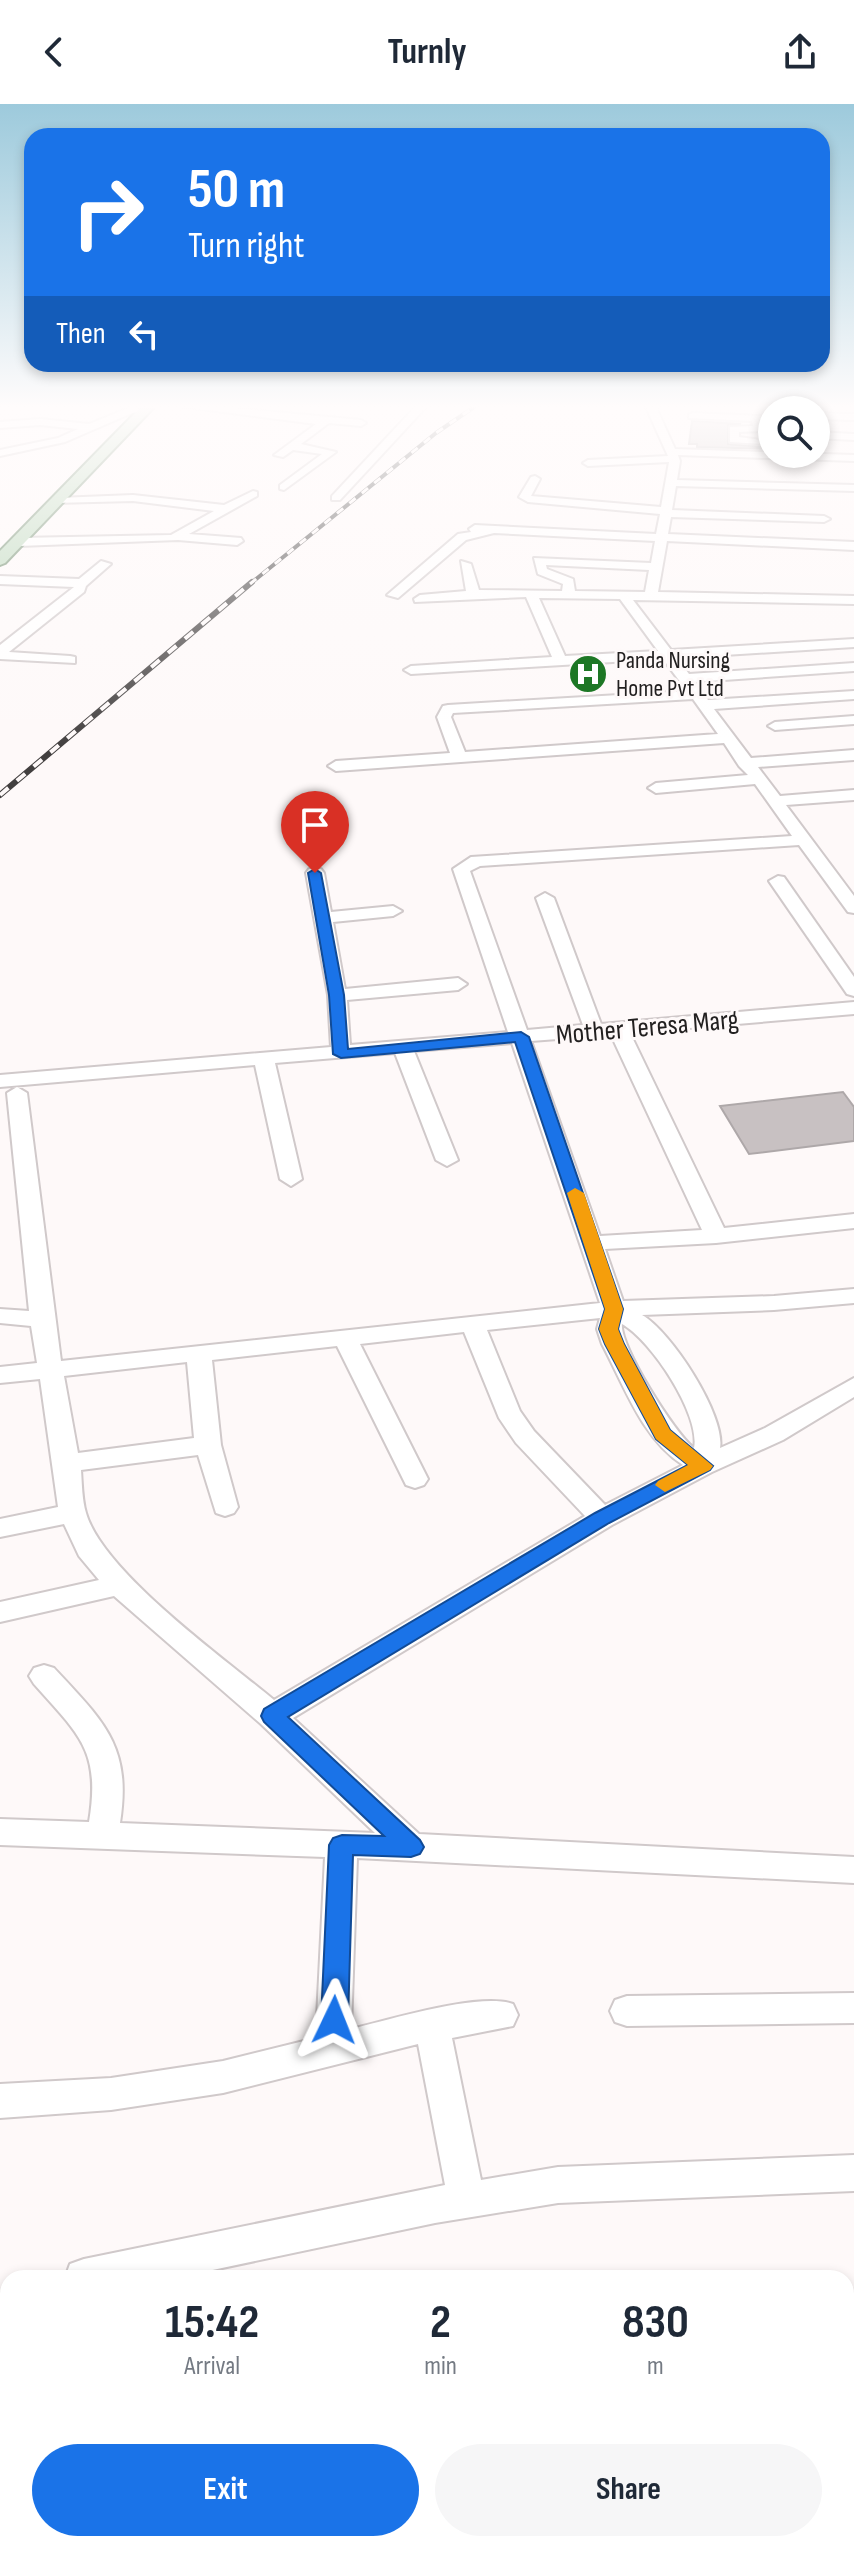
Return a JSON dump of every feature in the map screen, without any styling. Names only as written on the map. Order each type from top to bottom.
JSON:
[{"type":"main road","points":[[0,544],[26,519]]},
{"type":"main road","points":[[0,560],[41,519]]},
{"type":"street","points":[[179,537],[209,519]]},
{"type":"street","points":[[651,596],[666,519]]},
{"type":"street","points":[[795,519],[796,542]]},
{"type":"street","points":[[475,529],[662,538]]},
{"type":"street","points":[[393,595],[462,537],[483,531],[854,546]]},
{"type":"street","points":[[19,542],[179,537],[237,541]]},
{"type":"street","points":[[568,594],[569,582],[542,571],[536,563],[553,561],[655,567]]},
{"type":"street","points":[[0,654],[75,593],[105,564]]},
{"type":"street","points":[[465,564],[473,593]]},
{"type":"street","points":[[0,580],[73,581],[80,585]]},
{"type":"street","points":[[420,599],[473,593],[854,600]]},
{"type":"street","points":[[531,594],[560,660]]},
{"type":"street","points":[[624,596],[744,763],[778,801],[854,908]]},
{"type":"street","points":[[13,643],[46,646]]},
{"type":"street","points":[[411,670],[854,643]]},
{"type":"street","points":[[459,757],[444,717],[448,709],[854,695],[804,646]]},
{"type":"street","points":[[0,654],[70,660]]},
{"type":"street","points":[[683,679],[854,667]]},
{"type":"street","points":[[775,726],[854,720]]},
{"type":"street","points":[[336,766],[727,738]]},
{"type":"street","points":[[744,763],[854,755]]},
{"type":"street","points":[[656,788],[759,779]]},
{"type":"street","points":[[778,801],[854,795]]},
{"type":"street","points":[[703,1466],[681,1452],[663,1434],[614,1344],[609,1329],[614,1309],[593,1243],[460,875],[465,865],[477,861],[806,840]]},
{"type":"street","points":[[315,873],[337,995],[341,1054]]},
{"type":"street","points":[[778,881],[854,990]]},
{"type":"street","points":[[545,898],[594,1030]]},
{"type":"street","points":[[322,918],[393,911]]},
{"type":"street","points":[[337,995],[458,984]]},
{"type":"street","name":"Mother Teresa Marg","points":[[6,1090],[171,1065],[341,1054],[854,1008]]},
{"type":"street","points":[[618,1028],[716,1236]]},
{"type":"street","points":[[403,1048],[447,1160]]},
{"type":"street","name":"Mother Teresa Marg","points":[[0,1071],[191,1054],[256,1060]]},
{"type":"street","points":[[256,1060],[291,1179]]},
{"type":"street","name":"Mother Teresa Marg","points":[[6,1090],[188,1074],[256,1060]]},
{"type":"street","points":[[6,1090],[67,1463],[72,1513],[89,1549],[119,1585],[272,1716],[411,1847]]},
{"type":"street","points":[[593,1243],[716,1236],[854,1221]]},
{"type":"street","points":[[0,1375],[614,1309],[774,1303],[854,1296]]},
{"type":"street","points":[[614,1309],[644,1326],[662,1345],[700,1411],[709,1438],[703,1466]]},
{"type":"street","points":[[0,1316],[42,1320]]},
{"type":"street","points":[[473,1324],[508,1412],[525,1437],[602,1518]]},
{"type":"street","points":[[345,1338],[415,1479]]},
{"type":"street","points":[[199,1355],[208,1445],[225,1507]]},
{"type":"street","points":[[272,1716],[602,1518],[703,1466],[774,1434],[854,1386]]},
{"type":"street","points":[[67,1463],[208,1445]]},
{"type":"street","points":[[0,1528],[72,1513]]},
{"type":"street","points":[[0,1612],[119,1585]]},
{"type":"street","points":[[44,1676],[91,1729],[104,1752],[109,1779],[102,1836]]},
{"type":"street","points":[[0,1832],[411,1847],[854,1870]]},
{"type":"street","points":[[333,2049],[342,1845]]},
{"type":"street","points":[[627,2011],[854,2008]]},
{"type":"street","points":[[0,2101],[111,2094],[209,2079],[432,2025],[501,2015]]},
{"type":"street","points":[[432,2025],[467,2200]]},
{"type":"street","points":[[123,2270],[467,2200],[558,2185],[854,2173]]},
{"type":"building","points":[[843,1092],[854,1107],[854,1141],[749,1154],[720,1106]]},
{"type":"railway","points":[[250,584],[330,519]]},
{"type":"railway","points":[[0,795],[252,582]]},
{"type":"slow traffic","points":[[575,1193],[614,1309],[609,1329],[614,1344],[663,1434],[681,1452],[703,1466],[665,1485]]},
{"type":"place","name":"Panda Nursing Home Pvt Ltd","points":[[588,674]]},
{"type":"route","points":[[315,873],[337,995],[341,1054],[521,1037],[614,1309],[609,1329],[614,1344],[663,1434],[681,1452],[703,1466],[602,1518],[272,1716],[411,1847],[342,1845],[334,2020]]}]
